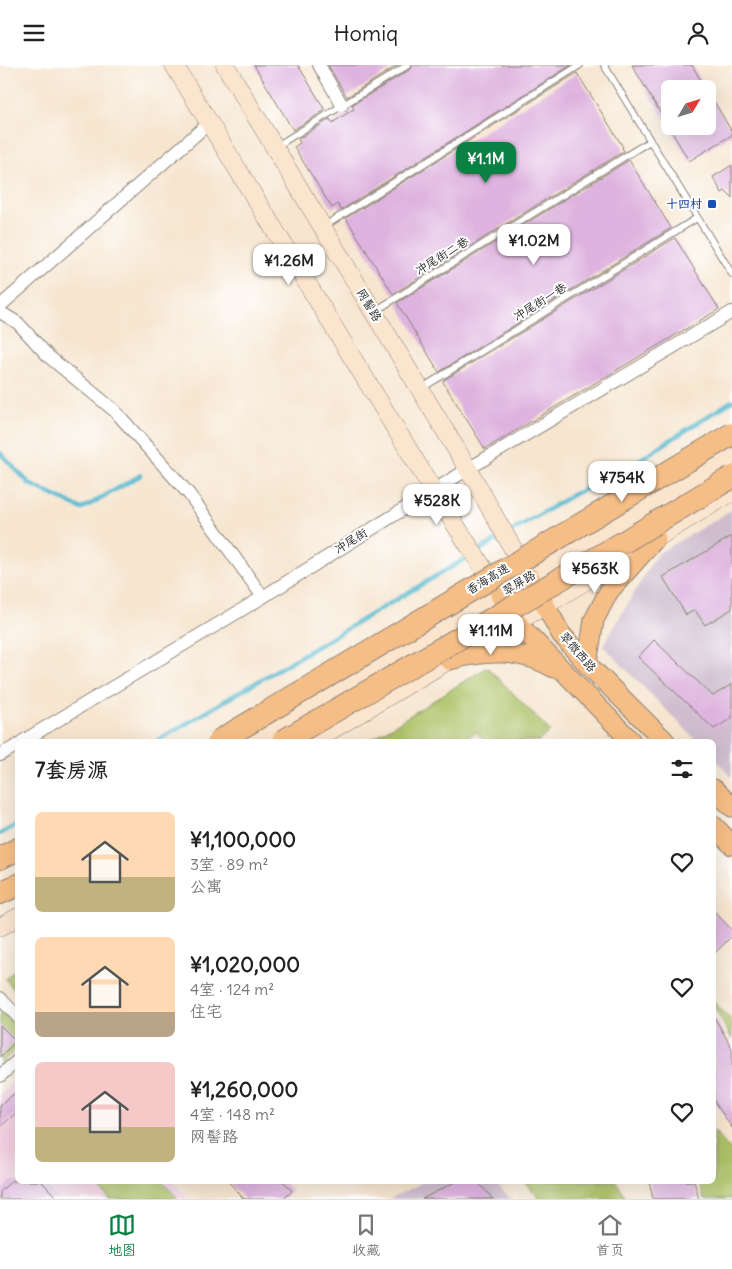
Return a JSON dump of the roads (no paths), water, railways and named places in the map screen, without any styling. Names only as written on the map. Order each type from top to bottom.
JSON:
[{"type":"highway","name":"香海高速","points":[[222,739],[732,433]]},
{"type":"highway","points":[[286,739],[732,477]]},
{"type":"highway","points":[[0,857],[15,850]]},
{"type":"highway","points":[[0,893],[15,886]]},
{"type":"main road","name":"翠微西路","points":[[174,65],[433,490],[516,622],[629,739]]},
{"type":"main road","name":"网髻路","points":[[225,65],[468,469]]},
{"type":"main road","name":"翠屏路","points":[[258,739],[732,456]]},
{"type":"main road","name":"翠微西路","points":[[468,469],[561,634],[587,664],[663,739]]},
{"type":"main road","points":[[316,739],[546,605],[732,492]]},
{"type":"main road","points":[[587,664],[594,620],[609,591],[656,537]]},
{"type":"main road","points":[[449,660],[488,653],[514,653],[545,663],[572,680]]},
{"type":"main road","points":[[716,791],[732,807]]},
{"type":"main road","points":[[716,828],[732,845]]},
{"type":"main road","points":[[0,885],[15,877]]},
{"type":"main road","points":[[0,927],[15,919]]},
{"type":"street","points":[[318,65],[342,105]]},
{"type":"street","points":[[0,305],[209,123]]},
{"type":"street","points":[[0,312],[18,323],[48,356],[115,411],[189,494],[263,597]]},
{"type":"street","name":"冲尾街","points":[[26,739],[263,597],[433,490],[732,312]]},
{"type":"street","points":[[0,755],[15,747]]},
{"type":"street","points":[[0,999],[15,1014]]},
{"type":"street","points":[[0,1076],[15,1063]]},
{"type":"lane","points":[[274,148],[408,65]]},
{"type":"lane","points":[[322,227],[580,65]]},
{"type":"lane","points":[[604,65],[732,274]]},
{"type":"lane","name":"冲尾街二巷","points":[[373,312],[650,141]]},
{"type":"lane","name":"冲尾街一巷","points":[[420,389],[697,218]]},
{"type":"waterway","points":[[509,533],[574,494],[620,472],[732,401]]},
{"type":"waterway","points":[[0,453],[30,484],[82,509],[141,475]]},
{"type":"waterway","points":[[476,552],[502,537]]},
{"type":"waterway","points":[[160,739],[470,556]]},
{"type":"waterway","points":[[0,834],[15,826]]},
{"type":"place","name":"十四村","points":[[712,204]]}]
